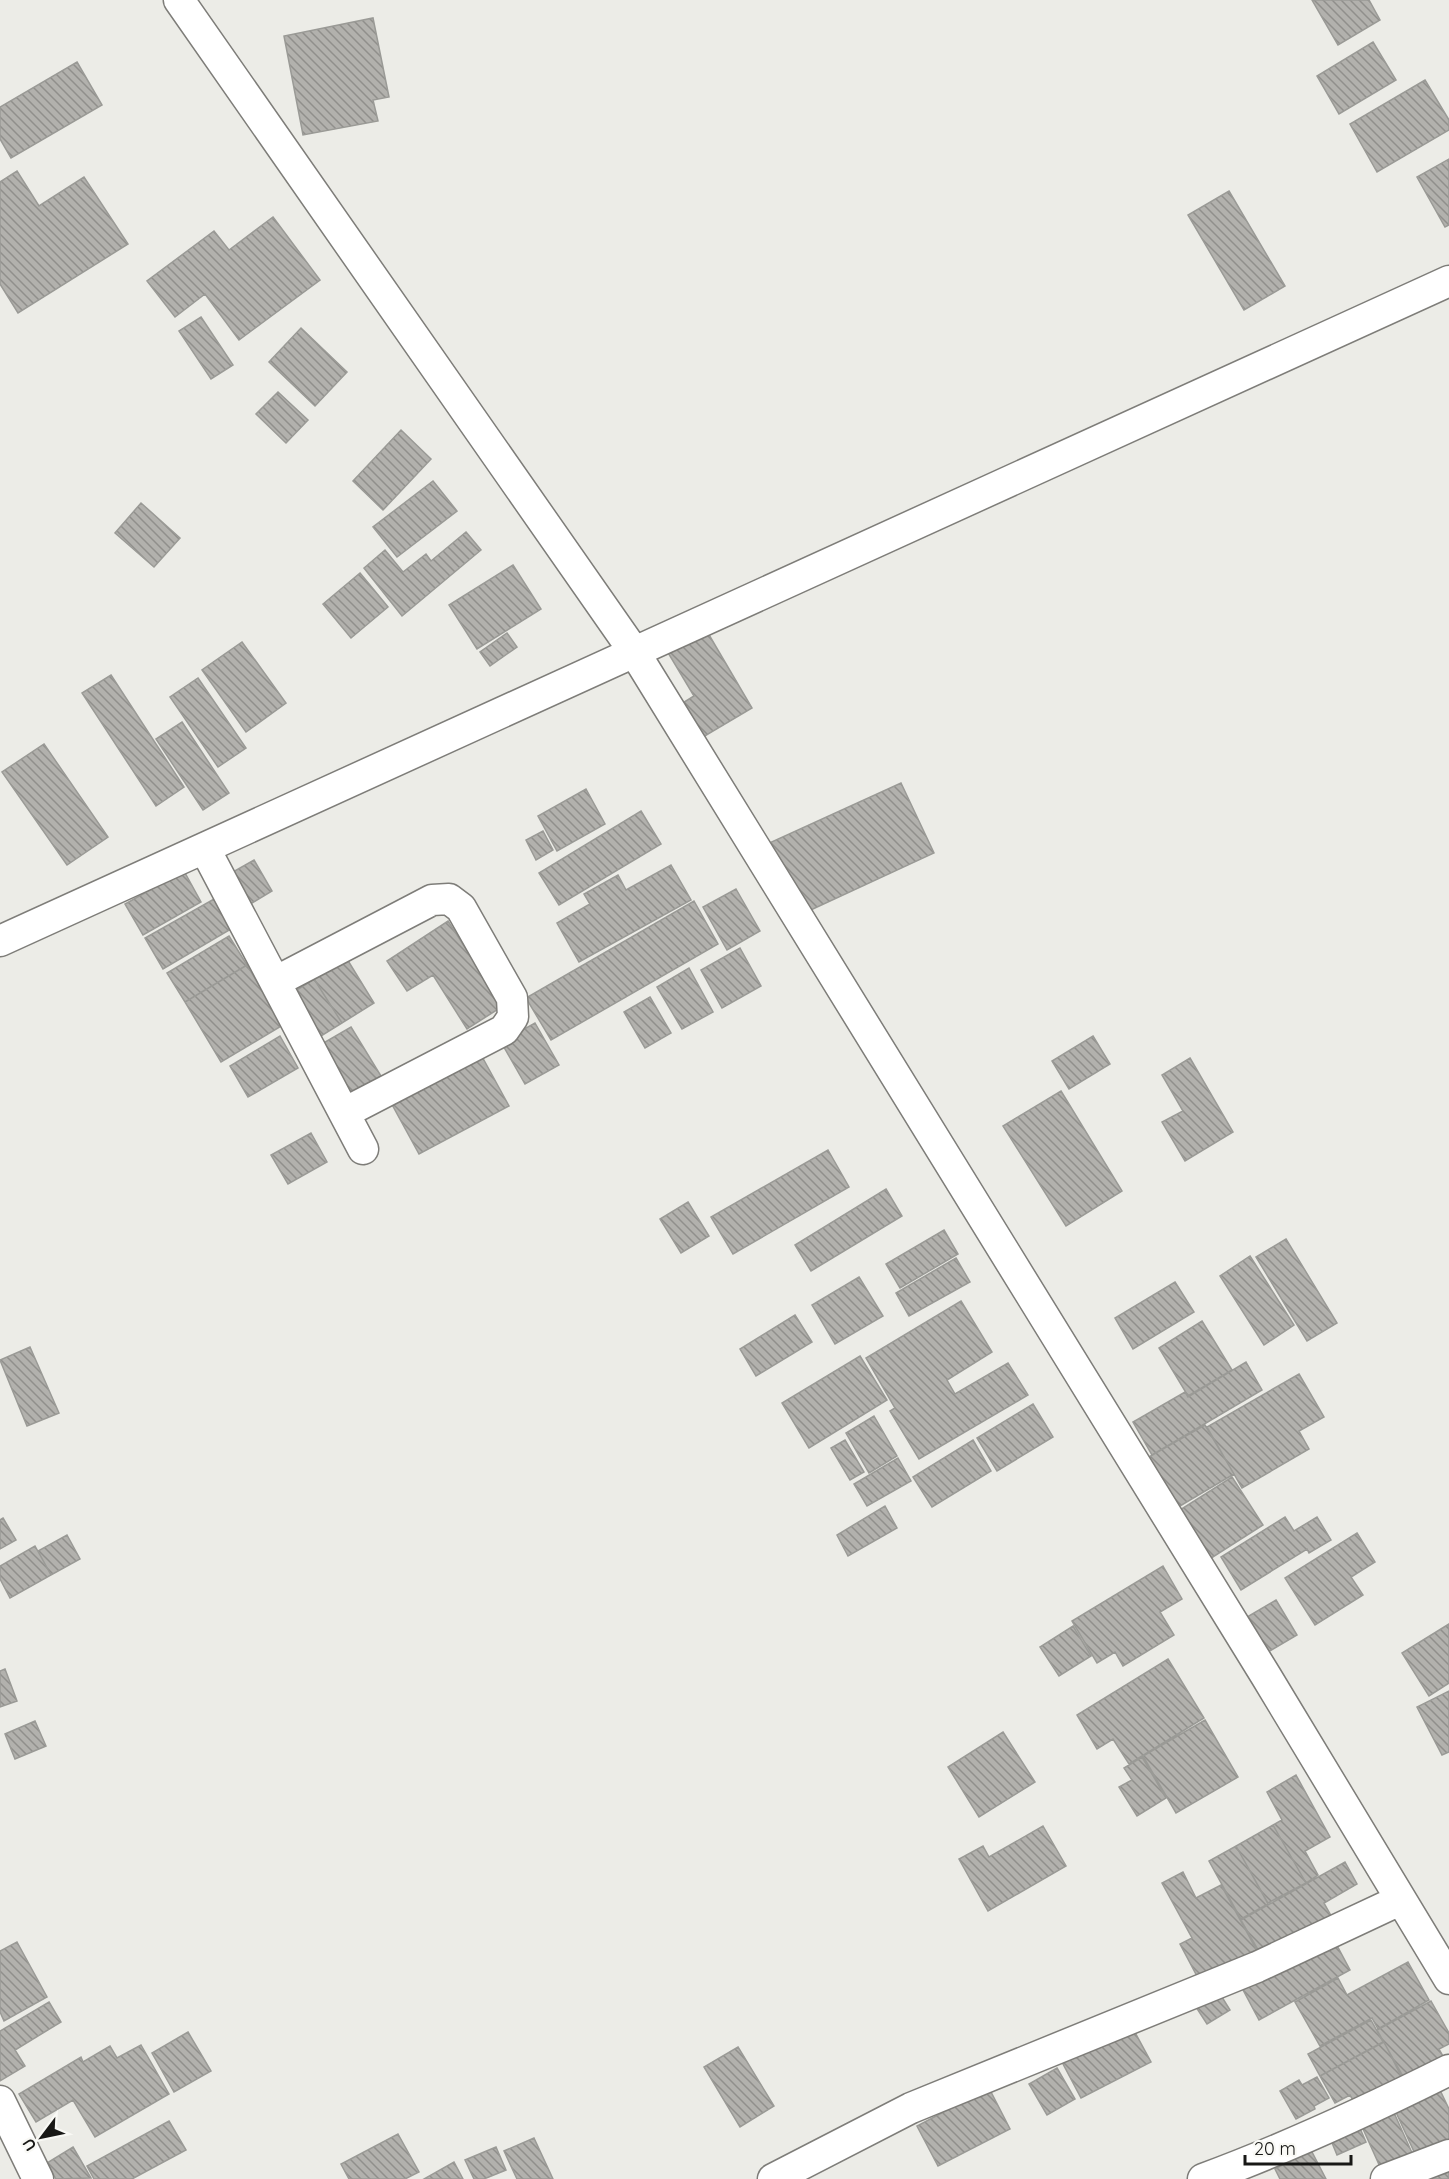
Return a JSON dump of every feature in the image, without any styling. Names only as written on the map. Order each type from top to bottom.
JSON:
[{"type":"street","points":[[179,0],[635,653],[1266,1676],[1449,1979]]},
{"type":"street","points":[[0,941],[1449,281]]},
{"type":"street","points":[[205,849],[363,1149]]},
{"type":"street","points":[[275,982],[432,900],[449,899],[461,908],[512,998],[513,1017],[504,1030],[344,1113]]},
{"type":"street","points":[[773,2179],[911,2108],[1257,1967],[1400,1900]]},
{"type":"street","points":[[1203,2179],[1374,2107],[1449,2070]]},
{"type":"street","points":[[0,2101],[38,2179]]},
{"type":"street","points":[[1386,2179],[1449,2155]]},
{"type":"building","points":[[1312,0],[1369,0],[1380,20],[1338,45]]},
{"type":"building","points":[[373,18],[389,97],[373,100],[378,121],[303,135],[284,36]]},
{"type":"building","points":[[1373,42],[1396,80],[1339,114],[1317,76]]},
{"type":"building","points":[[77,62],[102,105],[11,158],[0,139],[0,107]]},
{"type":"building","points":[[1425,80],[1449,120],[1449,130],[1377,172],[1350,124]]},
{"type":"building","points":[[1449,159],[1449,225],[1445,227],[1417,177]]},
{"type":"building","points":[[17,171],[39,206],[84,177],[128,244],[18,313],[0,284],[0,182]]},
{"type":"building","points":[[1229,191],[1285,286],[1244,310],[1188,215]]},
{"type":"building","points":[[273,217],[320,280],[239,340],[205,294],[175,317],[147,281],[214,231],[229,250]]},
{"type":"building","points":[[201,317],[233,365],[211,379],[179,331]]},
{"type":"building","points":[[301,328],[347,372],[315,406],[269,362]]},
{"type":"building","points":[[278,392],[308,420],[286,443],[256,414]]},
{"type":"building","points":[[401,430],[431,459],[383,510],[353,481]]},
{"type":"building","points":[[433,481],[457,511],[397,557],[373,527]]},
{"type":"building","points":[[141,503],[180,538],[154,567],[115,533]]},
{"type":"building","points":[[466,532],[481,550],[402,616],[364,568],[385,550],[403,572],[426,554],[431,561]]},
{"type":"building","points":[[513,565],[541,609],[477,649],[449,605]]},
{"type":"building","points":[[360,573],[388,607],[351,638],[323,604]]},
{"type":"building","points":[[705,628],[752,708],[693,743],[673,709],[694,696],[667,651]]},
{"type":"building","points":[[507,633],[517,647],[490,666],[480,652]]},
{"type":"building","points":[[242,642],[286,703],[246,732],[202,670]]},
{"type":"building","points":[[111,675],[184,787],[156,806],[82,693]]},
{"type":"building","points":[[198,678],[246,748],[218,767],[170,697]]},
{"type":"building","points":[[182,722],[229,793],[203,810],[156,739]]},
{"type":"building","points":[[44,744],[108,837],[67,865],[2,772]]},
{"type":"building","points":[[901,783],[934,853],[800,915],[767,844]]},
{"type":"building","points":[[586,789],[605,824],[557,851],[538,816]]},
{"type":"building","points":[[641,811],[661,844],[559,905],[539,873]]},
{"type":"building","points":[[543,831],[553,850],[536,860],[526,840]]},
{"type":"building","points":[[254,860],[272,891],[242,909],[224,877]]},
{"type":"building","points":[[671,865],[691,900],[579,962],[557,923],[590,904],[584,894],[618,875],[626,890]]},
{"type":"building","points":[[184,871],[201,902],[143,935],[125,904]]},
{"type":"building","points":[[736,889],[760,931],[727,950],[703,907]]},
{"type":"building","points":[[214,899],[231,929],[163,969],[145,938]]},
{"type":"building","points":[[694,901],[718,944],[551,1040],[526,998]]},
{"type":"building","points":[[448,921],[503,1006],[467,1029],[433,975],[407,991],[387,961]]},
{"type":"building","points":[[229,936],[247,965],[185,1002],[167,973]]},
{"type":"building","points":[[740,948],[761,986],[722,1008],[701,970]]},
{"type":"building","points":[[347,959],[374,1003],[342,1023],[314,979]]},
{"type":"building","points":[[247,965],[283,1025],[221,1062],[185,1002]]},
{"type":"building","points":[[689,968],[713,1012],[682,1029],[657,987]]},
{"type":"building","points":[[314,979],[342,1023],[313,1041],[286,997]]},
{"type":"building","points":[[650,997],[671,1033],[645,1048],[624,1012]]},
{"type":"building","points":[[535,1023],[559,1065],[525,1084],[501,1042]]},
{"type":"building","points":[[351,1027],[381,1076],[350,1095],[320,1045]]},
{"type":"building","points":[[280,1036],[298,1068],[248,1097],[230,1066]]},
{"type":"building","points":[[1093,1036],[1110,1064],[1069,1089],[1052,1061]]},
{"type":"building","points":[[479,1051],[509,1106],[419,1154],[389,1099]]},
{"type":"building","points":[[1190,1058],[1233,1132],[1185,1161],[1162,1122],[1183,1111],[1162,1075]]},
{"type":"building","points":[[1061,1091],[1122,1191],[1066,1226],[1003,1126]]},
{"type":"building","points":[[311,1133],[327,1162],[288,1184],[271,1155]]},
{"type":"building","points":[[828,1150],[849,1187],[733,1254],[711,1217]]},
{"type":"building","points":[[886,1189],[902,1216],[811,1271],[795,1245]]},
{"type":"building","points":[[688,1202],[709,1236],[681,1253],[660,1219]]},
{"type":"building","points":[[944,1230],[958,1254],[900,1288],[886,1264]]},
{"type":"building","points":[[1286,1239],[1337,1323],[1307,1341],[1256,1257]]},
{"type":"building","points":[[1250,1256],[1294,1325],[1264,1345],[1220,1276]]},
{"type":"building","points":[[956,1258],[970,1282],[909,1316],[896,1293]]},
{"type":"building","points":[[859,1277],[883,1316],[835,1344],[812,1305]]},
{"type":"building","points":[[1175,1282],[1194,1312],[1133,1349],[1115,1318]]},
{"type":"building","points":[[961,1301],[992,1352],[947,1380],[955,1394],[1008,1363],[1028,1395],[919,1459],[890,1411],[895,1408],[866,1358]]},
{"type":"building","points":[[795,1315],[812,1342],[756,1376],[740,1349]]},
{"type":"building","points":[[1202,1321],[1232,1370],[1188,1396],[1159,1348]]},
{"type":"building","points":[[30,1347],[59,1413],[27,1426],[0,1360]]},
{"type":"building","points":[[860,1356],[887,1400],[809,1448],[782,1403]]},
{"type":"building","points":[[1246,1362],[1262,1390],[1152,1455],[1133,1422],[1185,1392],[1188,1397]]},
{"type":"building","points":[[1299,1374],[1324,1417],[1299,1431],[1309,1449],[1242,1488],[1207,1427]]},
{"type":"building","points":[[1033,1404],[1053,1437],[997,1471],[977,1438]]},
{"type":"building","points":[[874,1416],[897,1456],[869,1473],[846,1433]]},
{"type":"building","points":[[1205,1425],[1234,1474],[1170,1512],[1140,1462]]},
{"type":"building","points":[[845,1440],[864,1472],[850,1480],[831,1448]]},
{"type":"building","points":[[973,1440],[991,1471],[932,1507],[913,1477]]},
{"type":"building","points":[[898,1458],[911,1481],[867,1506],[854,1484]]},
{"type":"building","points":[[1232,1477],[1263,1525],[1202,1564],[1172,1515]]},
{"type":"building","points":[[885,1506],[897,1528],[848,1556],[837,1535]]},
{"type":"building","points":[[1285,1517],[1294,1531],[1317,1517],[1331,1540],[1309,1553],[1307,1549],[1241,1590],[1221,1557]]},
{"type":"building","points":[[3,1518],[16,1540],[0,1549],[0,1520]]},
{"type":"building","points":[[1357,1533],[1375,1562],[1351,1577],[1363,1595],[1315,1625],[1285,1578]]},
{"type":"building","points":[[67,1535],[80,1559],[51,1575],[38,1551]]},
{"type":"building","points":[[35,1546],[51,1575],[10,1598],[0,1579],[0,1566]]},
{"type":"building","points":[[1163,1566],[1182,1599],[1160,1612],[1174,1635],[1123,1666],[1115,1652],[1097,1663],[1072,1621]]},
{"type":"building","points":[[1276,1600],[1297,1635],[1263,1655],[1242,1620]]},
{"type":"building","points":[[1449,1624],[1449,1683],[1429,1696],[1402,1653]]},
{"type":"building","points":[[1073,1626],[1091,1656],[1059,1676],[1040,1647]]},
{"type":"building","points":[[1168,1659],[1204,1718],[1129,1764],[1113,1739],[1097,1749],[1077,1715]]},
{"type":"building","points":[[5,1669],[17,1701],[0,1707],[0,1671]]},
{"type":"building","points":[[1449,1691],[1449,1752],[1442,1755],[1417,1707]]},
{"type":"building","points":[[1205,1720],[1238,1777],[1176,1813],[1143,1756]]},
{"type":"building","points":[[35,1721],[46,1746],[15,1759],[5,1734]]},
{"type":"building","points":[[1003,1732],[1035,1782],[979,1817],[948,1767]]},
{"type":"building","points":[[1142,1757],[1166,1798],[1137,1816],[1119,1787],[1132,1780],[1124,1768]]},
{"type":"building","points":[[1296,1775],[1330,1837],[1305,1851],[1318,1875],[1306,1883],[1273,1825],[1282,1820],[1267,1792]]},
{"type":"building","points":[[1273,1825],[1306,1883],[1268,1903],[1236,1846]]},
{"type":"building","points":[[1043,1826],[1066,1866],[988,1911],[959,1859],[983,1846],[989,1857]]},
{"type":"building","points":[[1236,1846],[1268,1904],[1241,1919],[1209,1861]]},
{"type":"building","points":[[1345,1862],[1357,1884],[1324,1903],[1334,1921],[1264,1960],[1241,1920]]},
{"type":"building","points":[[1183,1872],[1196,1898],[1221,1885],[1262,1960],[1237,1973],[1230,1961],[1198,1978],[1180,1944],[1192,1938],[1162,1883]]},
{"type":"building","points":[[1332,1936],[1350,1970],[1259,2020],[1241,1986]]},
{"type":"building","points":[[17,1942],[47,1997],[4,2021],[0,2012],[0,1951]]},
{"type":"building","points":[[1408,1962],[1429,2000],[1378,2029],[1372,2018],[1320,2046],[1295,2002],[1338,1978],[1347,1995]]},
{"type":"building","points":[[1217,1989],[1230,2010],[1207,2024],[1194,2004]]},
{"type":"building","points":[[1431,2001],[1449,2033],[1449,2044],[1439,2049],[1448,2065],[1409,2087],[1377,2030]]},
{"type":"building","points":[[49,2002],[61,2022],[15,2050],[25,2066],[0,2081],[0,2031]]},
{"type":"building","points":[[1371,2020],[1383,2042],[1320,2076],[1308,2054]]},
{"type":"building","points":[[1131,2025],[1151,2062],[1081,2098],[1062,2062]]},
{"type":"building","points":[[188,2032],[211,2071],[174,2092],[152,2053]]},
{"type":"building","points":[[1384,2042],[1404,2082],[1357,2107],[1350,2095],[1335,2103],[1320,2076]]},
{"type":"building","points":[[141,2045],[169,2094],[95,2137],[73,2100],[36,2122],[19,2094],[81,2057],[83,2062],[110,2046],[117,2058]]},
{"type":"building","points":[[738,2047],[774,2106],[740,2127],[704,2067]]},
{"type":"building","points":[[1057,2068],[1075,2099],[1047,2115],[1029,2084]]},
{"type":"building","points":[[1317,2077],[1329,2098],[1296,2119],[1280,2091],[1299,2080],[1302,2085]]},
{"type":"building","points":[[989,2088],[1010,2129],[938,2166],[917,2126]]},
{"type":"building","points":[[1439,2088],[1449,2109],[1449,2141],[1416,2156],[1394,2108]]},
{"type":"building","points":[[1391,2106],[1413,2155],[1381,2169],[1359,2120]]},
{"type":"building","points":[[169,2121],[186,2150],[132,2179],[94,2179],[87,2166]]},
{"type":"building","points":[[1359,2126],[1366,2142],[1337,2155],[1330,2138]]},
{"type":"building","points":[[398,2134],[419,2172],[405,2179],[349,2179],[341,2164]]},
{"type":"building","points":[[534,2138],[553,2179],[517,2179],[504,2151]]},
{"type":"building","points":[[73,2147],[91,2178],[56,2179],[47,2163]]},
{"type":"building","points":[[496,2147],[506,2170],[484,2179],[474,2179],[465,2160]]},
{"type":"building","points":[[1311,2150],[1326,2179],[1280,2179],[1275,2169]]},
{"type":"building","points":[[454,2162],[463,2179],[424,2179]]},
{"type":"building","points":[[1449,2163],[1449,2179],[1410,2179]]}]
